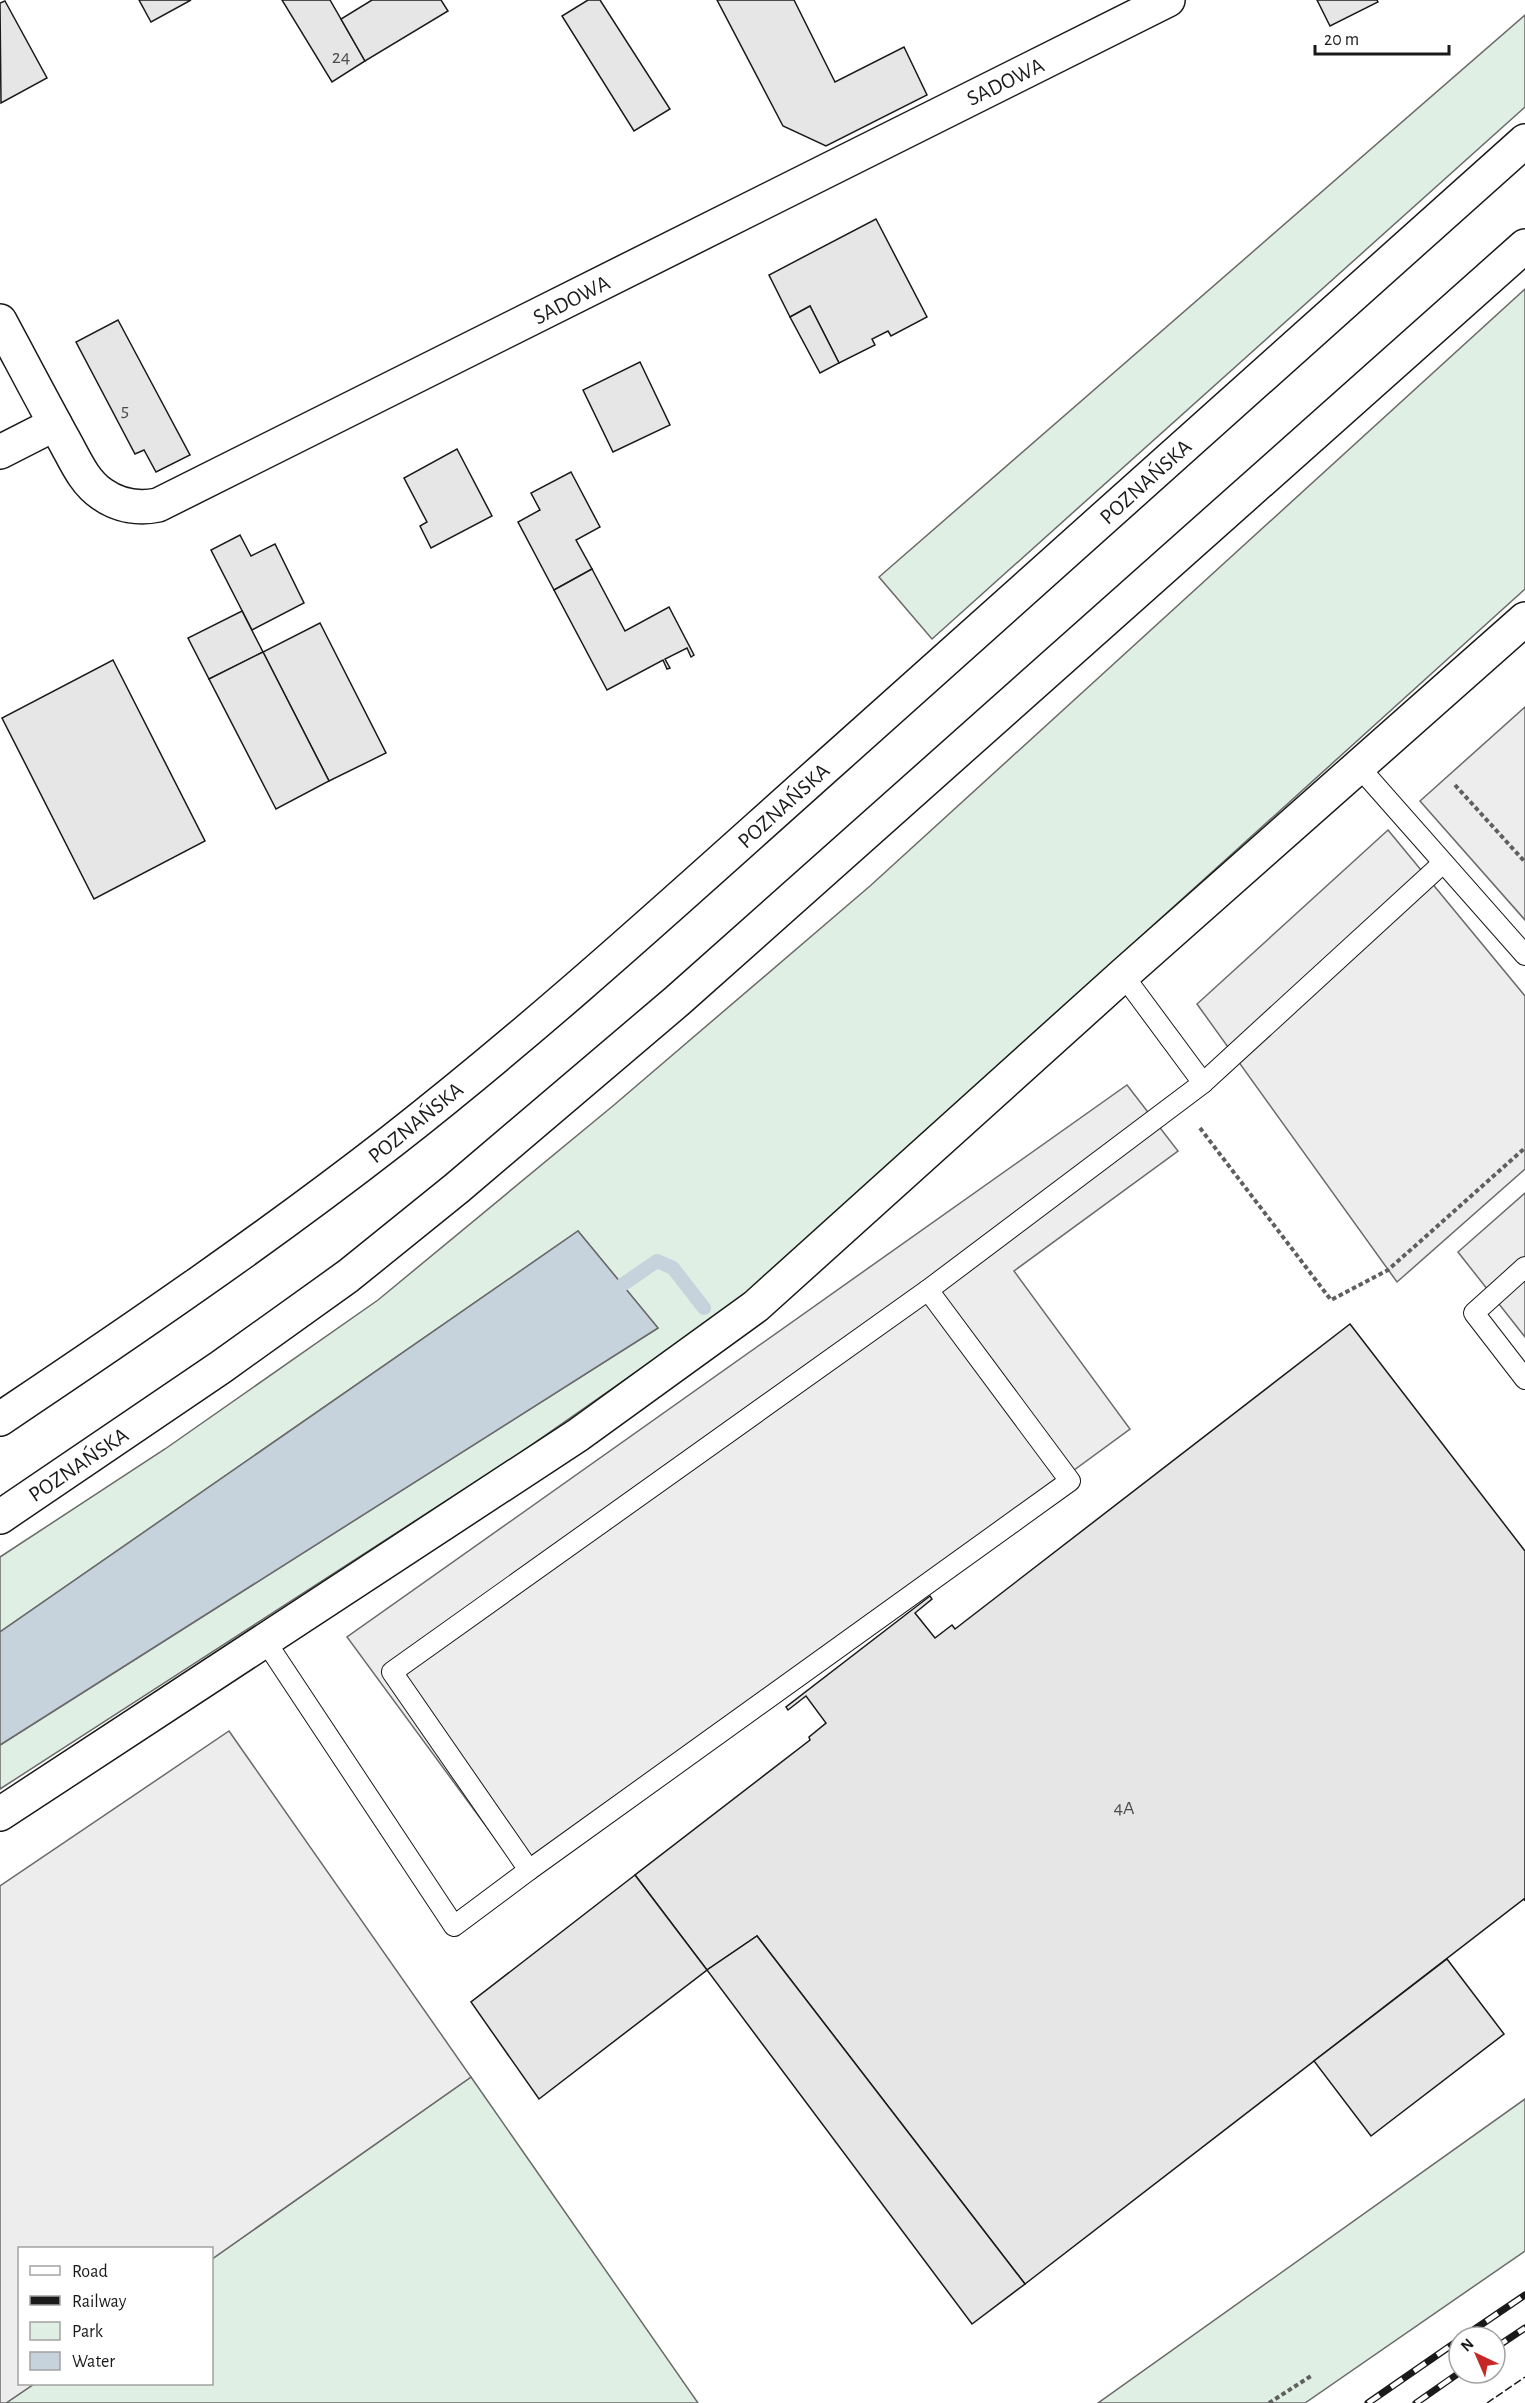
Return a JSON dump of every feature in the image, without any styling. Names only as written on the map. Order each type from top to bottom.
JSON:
[{"type":"main road","name":"SADOWA","points":[[0,321],[85,476],[101,494],[128,506],[144,508],[158,506],[1168,0]]},
{"type":"main road","name":"POZNAŃSKA","points":[[0,1419],[233,1260],[395,1138],[495,1058],[604,965],[1525,141]]},
{"type":"main road","name":"POZNAŃSKA","points":[[0,1517],[221,1367],[348,1276],[457,1188],[703,977],[1525,246]]},
{"type":"main road","points":[[0,452],[55,423]]},
{"type":"main road","points":[[0,1814],[578,1435],[756,1306],[1123,975],[1525,619]]},
{"type":"lane","points":[[1359,767],[1525,955]]},
{"type":"lane","points":[[529,1870],[392,1672],[928,1290],[1203,1083],[1443,863]]},
{"type":"lane","points":[[1123,975],[1203,1083]]},
{"type":"lane","points":[[1525,1267],[1474,1313],[1525,1378]]},
{"type":"lane","points":[[264,1639],[454,1926],[1070,1481],[928,1290]]},
{"type":"path","points":[[1455,784],[1525,862]]},
{"type":"path","points":[[1179,1100],[1331,1300],[1388,1270],[1525,1148]]},
{"type":"path","points":[[1269,2403],[1311,2376]]},
{"type":"green space","points":[[1525,15],[1525,107],[932,639],[879,577]]},
{"type":"green space","points":[[1525,289],[1525,589],[739,1300],[517,1455],[0,1789],[0,1745],[658,1328],[578,1231],[0,1632],[0,1557],[165,1449],[378,1300],[614,1105],[870,886]]},
{"type":"green space","points":[[471,2077],[698,2403],[6,2403],[33,2385],[213,2385],[213,2258]]},
{"type":"green space","points":[[1525,2099],[1525,2251],[1305,2403],[1098,2403]]},
{"type":"shaded area","points":[[1525,707],[1525,920],[1420,801]]},
{"type":"shaded area","points":[[1388,830],[1525,996],[1525,1169],[1397,1282],[1197,1004]]},
{"type":"shaded area","points":[[1127,1085],[1178,1151],[1014,1271],[1130,1429],[522,1875],[347,1637]]},
{"type":"shaded area","points":[[1525,1193],[1525,1337],[1458,1252]]},
{"type":"shaded area","points":[[229,1731],[471,2077],[213,2258],[213,2247],[18,2247],[18,2385],[33,2385],[6,2403],[0,2403],[0,1886]]},
{"type":"water","points":[[578,1231],[658,1328],[0,1745],[0,1632]]},
{"type":"building","points":[[139,0],[191,0],[151,22]]},
{"type":"building","points":[[282,0],[330,0],[365,61],[332,82]]},
{"type":"building","points":[[372,0],[441,0],[448,11],[365,61],[341,19]]},
{"type":"building","points":[[588,0],[600,0],[670,109],[634,131],[562,16]]},
{"type":"building","points":[[717,0],[794,0],[835,82],[904,47],[927,95],[826,146],[783,126]]},
{"type":"building","points":[[1317,0],[1377,0],[1378,2],[1330,26]]},
{"type":"building","points":[[5,1],[47,78],[1,103],[0,3]]},
{"type":"building","points":[[876,219],[927,317],[891,336],[888,331],[872,339],[875,345],[839,363],[810,306],[790,317],[769,275]]},
{"type":"building","points":[[810,306],[839,363],[820,373],[790,317]]},
{"type":"building","points":[[118,320],[190,455],[156,472],[144,450],[135,454],[76,342]]},
{"type":"building","points":[[640,362],[670,425],[613,452],[583,390]]},
{"type":"building","points":[[457,449],[492,516],[431,548],[420,526],[427,522],[404,478]]},
{"type":"building","points":[[571,472],[600,527],[576,540],[592,569],[554,590],[518,522],[540,510],[531,493]]},
{"type":"building","points":[[240,535],[251,556],[275,544],[304,603],[252,630],[211,550]]},
{"type":"building","points":[[592,569],[625,631],[669,607],[694,655],[691,657],[687,648],[665,659],[670,668],[667,669],[663,660],[607,690],[554,590]]},
{"type":"building","points":[[242,611],[263,652],[209,679],[188,638]]},
{"type":"building","points":[[320,623],[386,753],[329,781],[263,652]]},
{"type":"building","points":[[263,652],[329,781],[276,809],[209,679]]},
{"type":"building","points":[[113,660],[205,841],[94,899],[2,718]]},
{"type":"building","points":[[1350,1324],[1525,1551],[1525,1901],[1524,1899],[1025,2284],[757,1936],[707,1970],[635,1875],[810,1740],[809,1737],[826,1723],[806,1696],[788,1710],[786,1707],[930,1596],[932,1599],[915,1613],[935,1638],[952,1625],[955,1629]]},
{"type":"building","points":[[635,1875],[707,1970],[539,2099],[471,2002]]},
{"type":"building","points":[[757,1936],[1025,2284],[972,2324],[707,1970]]},
{"type":"building","points":[[1447,1959],[1504,2034],[1371,2136],[1314,2061]]},
{"type":"waterway","points":[[622,1285],[657,1261],[673,1268],[704,1308]]},
{"type":"railway","points":[[1481,2325],[1525,2295]]},
{"type":"railway","points":[[1507,2340],[1525,2328]]},
{"type":"railway","points":[[1368,2403],[1447,2348]]},
{"type":"railway","points":[[1416,2403],[1447,2381]]},
{"type":"fence","points":[[1487,2403],[1525,2377]]}]
